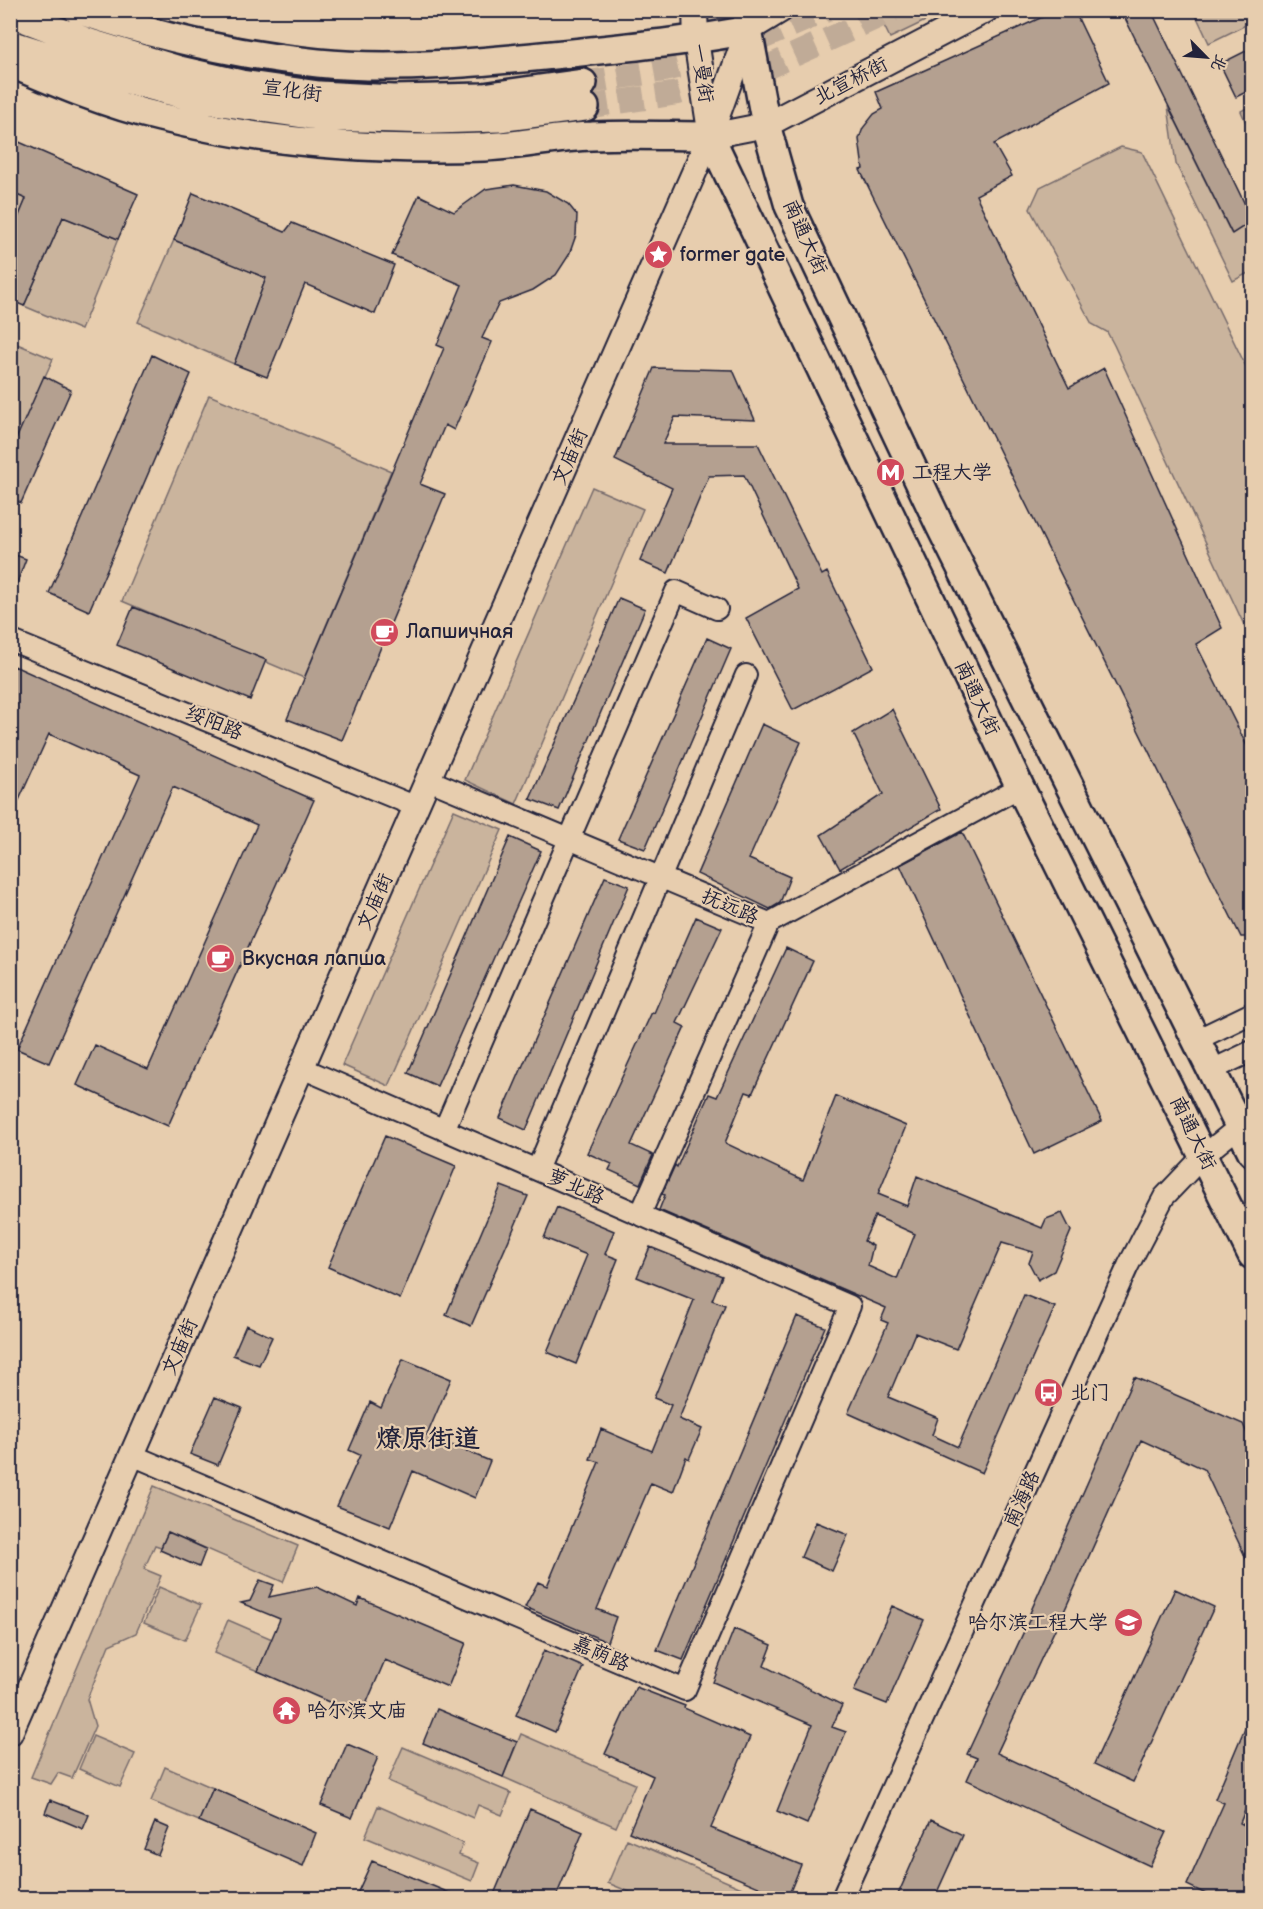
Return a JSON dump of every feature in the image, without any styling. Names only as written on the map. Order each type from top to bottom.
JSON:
[{"type":"highway","points":[[92,13],[171,36],[244,52],[319,63],[392,65],[480,63],[696,40],[747,20],[766,125]]},
{"type":"highway","name":"宣化街","points":[[10,14],[90,43],[179,70],[241,84],[319,95],[394,99],[584,95],[488,118],[434,120],[324,117],[200,99],[112,76],[10,44]]},
{"type":"highway","points":[[10,64],[83,93],[158,117],[234,133],[301,142],[394,147],[486,147],[592,136],[710,136]]},
{"type":"highway","name":"南通大街","points":[[766,125],[789,206],[809,249],[945,536],[1252,1152]]},
{"type":"highway","name":"南通大街","points":[[710,136],[1020,787],[1252,1255]]},
{"type":"main road","name":"一曼街","points":[[695,10],[696,40],[710,136]]},
{"type":"main road","points":[[747,20],[781,10]]},
{"type":"main road","name":"北宣桥街","points":[[710,136],[766,125],[986,10]]},
{"type":"main road","name":"文庙街","points":[[10,1733],[710,136],[747,20]]},
{"type":"street","points":[[444,1130],[676,591],[717,609]]},
{"type":"street","name":"绥阳路","points":[[10,640],[417,807]]},
{"type":"street","points":[[537,1170],[746,675]]},
{"type":"street","name":"抚远路","points":[[429,780],[769,923],[1020,787]]},
{"type":"street","points":[[640,1215],[769,923]]},
{"type":"street","points":[[1196,1040],[1252,1013]]},
{"type":"street","points":[[1212,1070],[1252,1051]]},
{"type":"street","name":"萝北路","points":[[302,1068],[850,1306]]},
{"type":"street","name":"南海路","points":[[842,1899],[1128,1266],[1164,1197],[1204,1155],[1240,1126]]},
{"type":"street","name":"嘉荫路","points":[[132,1455],[685,1690],[850,1306]]},
{"type":"shaded area","points":[[877,11],[946,11],[890,38]]},
{"type":"shaded area","points":[[1194,11],[1252,11],[1252,22],[1209,43]]},
{"type":"shaded area","points":[[1252,105],[1252,137],[1241,111]]},
{"type":"shaded area","points":[[1168,106],[1231,233],[1252,221],[1252,271],[1233,281],[1176,164]]},
{"type":"shaded area","points":[[1121,147],[1142,152],[1252,379],[1252,642],[1114,345],[1107,332],[1092,324],[1030,209],[1040,187]]},
{"type":"shaded area","points":[[11,192],[26,199],[11,237]]},
{"type":"shaded area","points":[[63,217],[118,239],[81,330],[24,306]]},
{"type":"shaded area","points":[[174,240],[266,278],[234,364],[138,322]]},
{"type":"shaded area","points":[[10,341],[53,359],[17,437],[11,434]]},
{"type":"shaded area","points":[[209,395],[391,471],[304,678],[122,601]]},
{"type":"shaded area","points":[[592,487],[643,509],[516,804],[465,780]]},
{"type":"shaded area","points":[[454,810],[502,830],[389,1086],[342,1065]]},
{"type":"shaded area","points":[[154,1486],[298,1546],[283,1582],[168,1532],[161,1547],[155,1545],[144,1569],[161,1576],[136,1633],[109,1645],[87,1699],[95,1726],[72,1778],[58,1773],[51,1784],[31,1777]]},
{"type":"shaded area","points":[[159,1587],[201,1605],[185,1640],[144,1623]]},
{"type":"shaded area","points":[[228,1620],[272,1639],[258,1671],[214,1653]]},
{"type":"shaded area","points":[[521,1734],[635,1784],[616,1827],[503,1777]]},
{"type":"shaded area","points":[[93,1736],[135,1754],[120,1787],[79,1769]]},
{"type":"shaded area","points":[[403,1747],[511,1793],[502,1815],[478,1805],[473,1818],[388,1781]]},
{"type":"shaded area","points":[[165,1767],[213,1788],[199,1821],[151,1801]]},
{"type":"shaded area","points":[[378,1806],[463,1843],[459,1855],[479,1863],[472,1881],[365,1837]]},
{"type":"shaded area","points":[[627,1839],[765,1898],[677,1898],[666,1894],[664,1898],[644,1898],[608,1883]]},
{"type":"building","points":[[1058,10],[1074,10],[1109,83],[994,144],[1012,176],[976,195],[1069,388],[1104,368],[1222,628],[1196,644],[1252,756],[1252,937],[1241,937],[860,170],[863,169],[859,139],[863,128],[874,114],[883,109],[876,92]]},
{"type":"building","points":[[1121,10],[1151,10],[1252,219],[1232,234]]},
{"type":"building","points":[[1252,48],[1252,89],[1236,97],[1220,64]]},
{"type":"building","points":[[10,138],[138,194],[118,239],[63,217],[24,306],[10,300],[10,237],[26,199],[10,192]]},
{"type":"building","points":[[514,185],[546,191],[568,204],[577,215],[576,235],[569,255],[556,275],[533,290],[499,303],[482,338],[492,342],[454,430],[445,425],[420,484],[445,494],[342,740],[287,719],[444,348],[437,345],[462,285],[392,255],[419,195],[454,212],[486,189]]},
{"type":"building","points":[[193,193],[285,232],[292,223],[394,265],[375,314],[305,284],[267,377],[234,364],[266,278],[174,240]]},
{"type":"building","points":[[152,355],[191,374],[89,611],[49,593]]},
{"type":"building","points":[[654,368],[733,370],[755,420],[675,417],[663,444],[758,444],[822,575],[827,572],[873,667],[793,710],[746,618],[798,589],[744,475],[709,476],[668,573],[640,561],[672,488],[615,460]]},
{"type":"building","points":[[44,376],[71,390],[21,503],[10,498],[10,434],[17,437]]},
{"type":"building","points":[[10,553],[26,559],[12,596],[10,595]]},
{"type":"building","points":[[619,598],[645,609],[559,810],[530,799]]},
{"type":"building","points":[[133,607],[266,660],[250,700],[117,645]]},
{"type":"building","points":[[707,638],[731,649],[645,849],[618,839]]},
{"type":"building","points":[[14,666],[314,800],[168,1126],[77,1085],[95,1045],[148,1069],[257,825],[173,787],[49,1063],[17,1049],[140,775],[49,734],[10,820],[10,674]]},
{"type":"building","points":[[892,709],[941,809],[840,869],[821,835],[883,794],[853,733]]},
{"type":"building","points":[[762,724],[801,742],[749,859],[790,877],[780,903],[770,909],[697,874]]},
{"type":"building","points":[[962,832],[1102,1121],[1034,1154],[900,865]]},
{"type":"building","points":[[510,837],[541,851],[437,1086],[408,1073]]},
{"type":"building","points":[[605,877],[629,886],[526,1130],[500,1118]]},
{"type":"building","points":[[696,917],[722,928],[677,1023],[685,1027],[631,1145],[653,1155],[640,1184],[609,1170],[612,1164],[587,1153],[652,1012],[654,1013]]},
{"type":"building","points":[[786,948],[813,961],[752,1094],[746,1092],[725,1143],[803,1180],[836,1096],[906,1126],[878,1194],[907,1206],[917,1176],[1042,1228],[1046,1219],[1062,1213],[1071,1231],[1054,1271],[1038,1280],[1029,1263],[1033,1252],[1002,1243],[956,1349],[915,1333],[888,1397],[938,1418],[932,1435],[958,1447],[1024,1295],[1055,1307],[982,1473],[848,1413],[888,1323],[881,1320],[886,1308],[659,1210],[665,1195],[662,1194],[675,1165],[677,1167],[709,1094],[717,1097]],"holes":[[[875,1216],[915,1234],[897,1279],[868,1266],[873,1246],[864,1241]]]},
{"type":"building","points":[[385,1136],[456,1166],[400,1299],[328,1267]]},
{"type":"building","points":[[501,1186],[528,1196],[471,1326],[446,1315]]},
{"type":"building","points":[[557,1207],[614,1231],[605,1254],[618,1259],[576,1364],[547,1352],[587,1255],[544,1238]]},
{"type":"building","points":[[650,1247],[722,1276],[712,1300],[725,1305],[679,1419],[702,1429],[689,1459],[686,1457],[673,1492],[651,1483],[597,1609],[616,1617],[607,1642],[525,1607],[538,1582],[547,1586],[599,1462],[590,1459],[601,1429],[652,1451],[671,1405],[654,1398],[694,1300],[637,1277]]},
{"type":"building","points":[[797,1316],[825,1327],[683,1660],[657,1650]]},
{"type":"building","points":[[246,1325],[272,1337],[259,1365],[233,1355]]},
{"type":"building","points":[[403,1359],[451,1379],[427,1435],[490,1461],[475,1498],[413,1471],[390,1527],[337,1506],[360,1455],[349,1450],[370,1402],[381,1408]]},
{"type":"building","points":[[1134,1377],[1243,1424],[1252,1445],[1252,1571],[1204,1469],[1141,1440],[1058,1625],[997,1753],[1166,1832],[1150,1866],[967,1780],[977,1758],[967,1754],[1032,1614],[1030,1613]]},
{"type":"building","points":[[215,1397],[242,1408],[218,1465],[190,1454]]},
{"type":"building","points":[[816,1522],[848,1535],[832,1571],[801,1557]]},
{"type":"building","points":[[168,1532],[206,1549],[199,1567],[160,1550]]},
{"type":"building","points":[[260,1580],[274,1585],[269,1597],[317,1587],[357,1606],[360,1598],[466,1643],[448,1687],[385,1660],[361,1716],[258,1671],[280,1619],[241,1603],[250,1601]]},
{"type":"building","points":[[1175,1589],[1214,1607],[1133,1782],[1094,1764]]},
{"type":"building","points":[[892,1606],[924,1620],[887,1704],[854,1691]]},
{"type":"building","points":[[734,1629],[772,1645],[764,1666],[842,1705],[832,1727],[846,1732],[807,1824],[777,1811],[812,1725],[713,1682]]},
{"type":"building","points":[[544,1650],[583,1667],[555,1732],[516,1715]]},
{"type":"building","points":[[636,1687],[685,1706],[684,1708],[750,1737],[711,1828],[801,1865],[787,1899],[629,1832],[653,1776],[605,1754]]},
{"type":"building","points":[[437,1709],[517,1742],[503,1777],[423,1743]]},
{"type":"building","points":[[1252,1711],[1252,1793],[1240,1823],[1252,1829],[1252,1899],[1216,1899],[1187,1885],[1224,1803],[1215,1799]]},
{"type":"building","points":[[347,1744],[378,1757],[352,1818],[321,1805]]},
{"type":"building","points":[[213,1788],[316,1833],[303,1866],[199,1821]]},
{"type":"building","points":[[50,1800],[89,1815],[83,1829],[45,1813]]},
{"type":"building","points":[[530,1809],[583,1832],[555,1899],[492,1899]]},
{"type":"building","points":[[931,1820],[963,1835],[934,1899],[896,1899]]},
{"type":"building","points":[[155,1822],[169,1828],[158,1855],[144,1849]]},
{"type":"building","points":[[372,1861],[462,1899],[368,1899],[357,1894]]},
{"type":"tunnel","points":[[583,83],[665,70],[723,55],[827,10]]},
{"type":"tunnel","points":[[585,107],[678,93],[770,66],[893,10]]},
{"type":"place","name":"former gate","points":[[659,255]]},
{"type":"place","name":"工程大学","points":[[891,473]]},
{"type":"place","name":"Лапшичная","points":[[385,632]]},
{"type":"place","name":"Вкусная лапша","points":[[221,959]]},
{"type":"place","name":"北门","points":[[1049,1393]]},
{"type":"place","name":"哈尔滨工程大学","points":[[1129,1623]]},
{"type":"place","name":"哈尔滨文庙","points":[[286,1711]]},
{"type":"district","name":"燎原街道","points":[[428,1439]]}]
